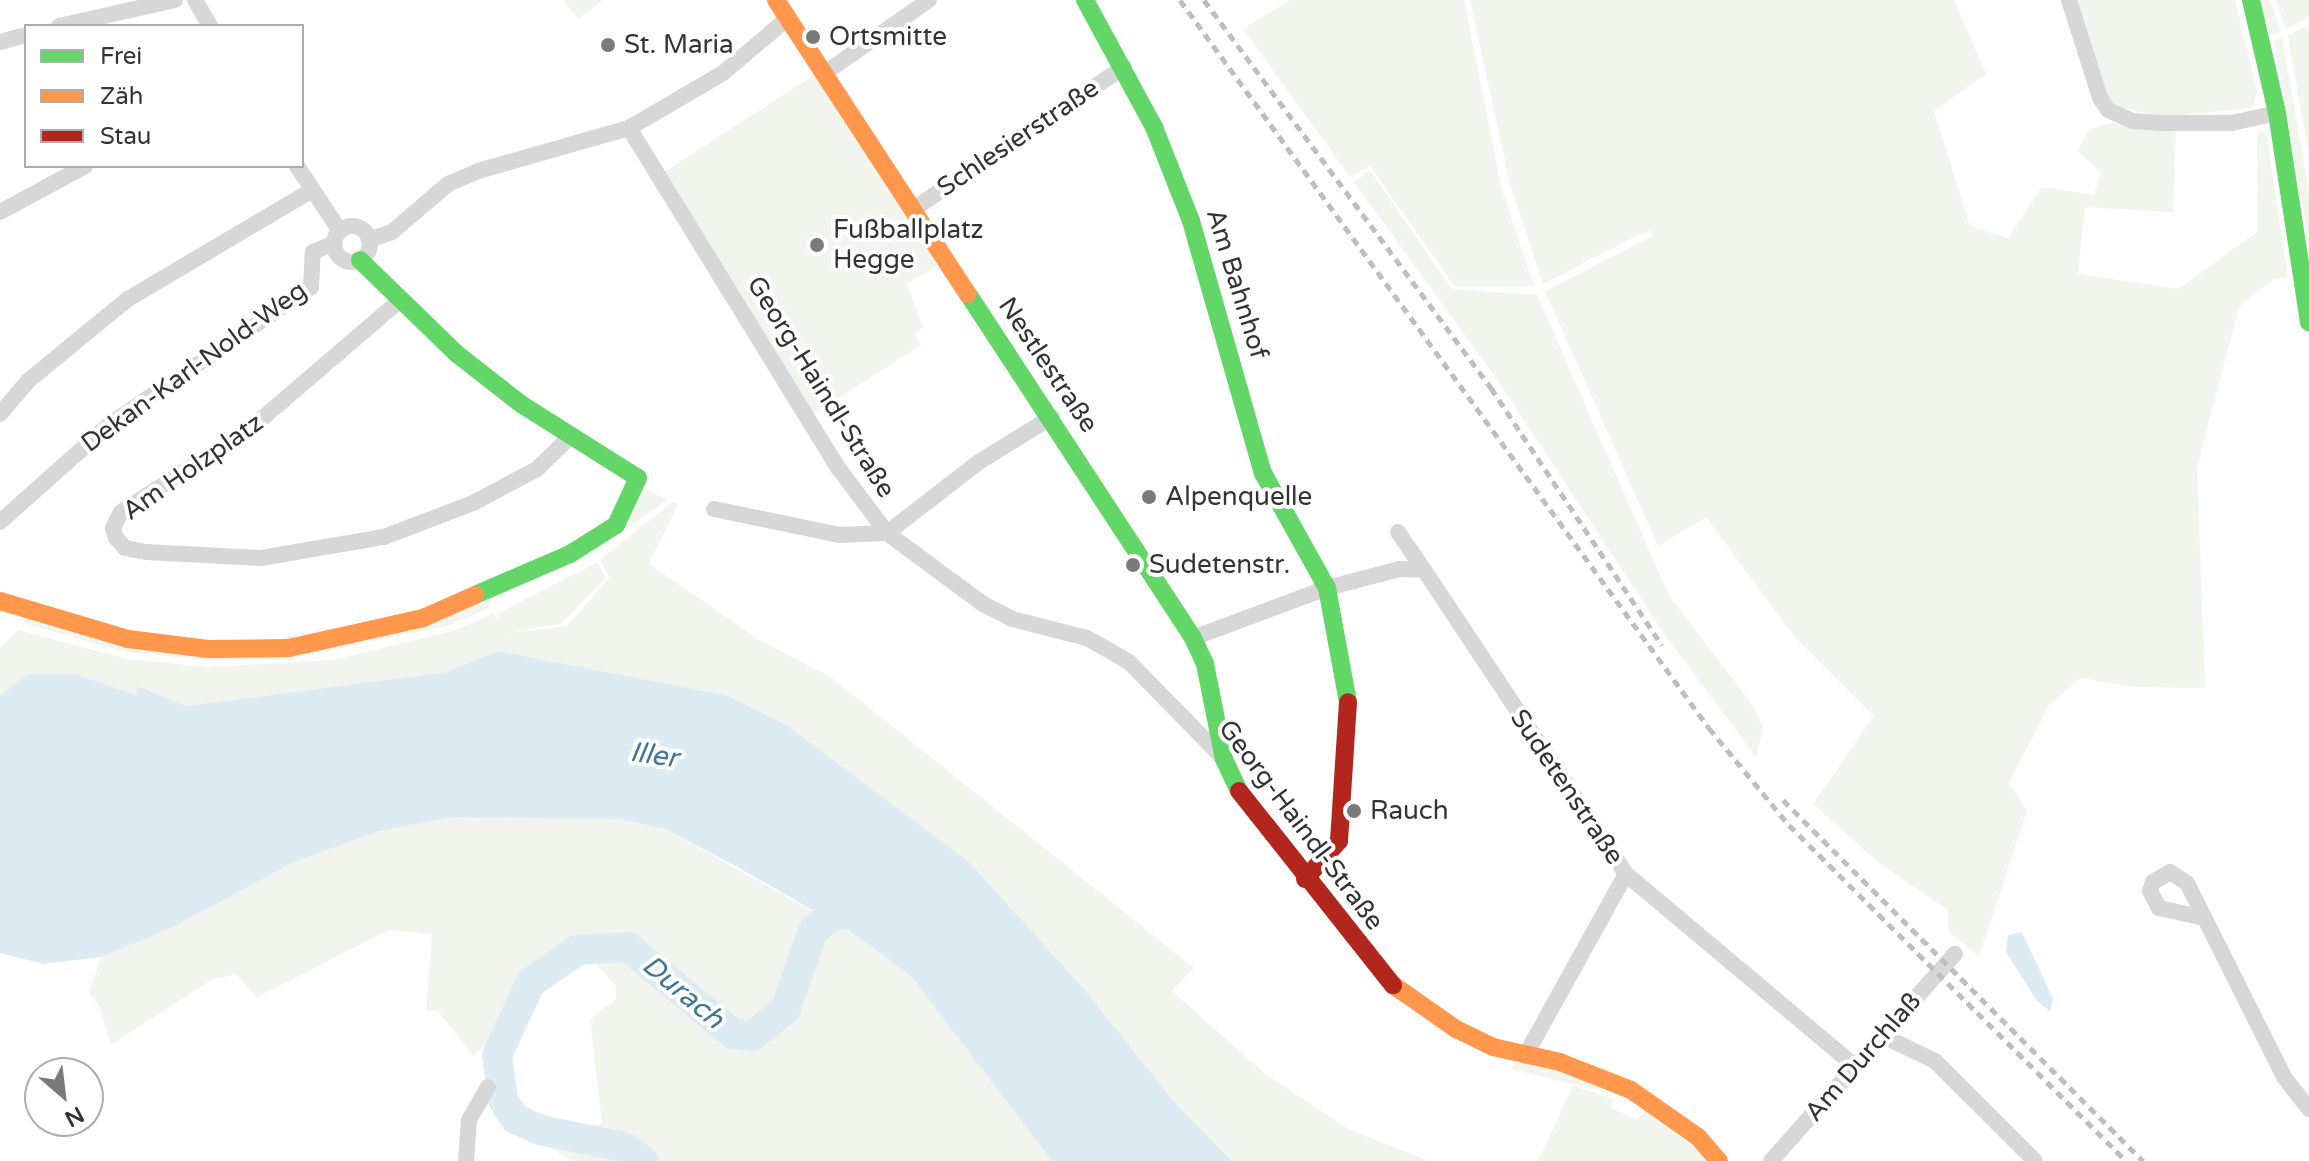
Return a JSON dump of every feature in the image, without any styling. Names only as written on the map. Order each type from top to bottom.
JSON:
[{"type":"street","points":[[68,24],[175,0]]},
{"type":"street","points":[[195,0],[209,24]]},
{"type":"street","name":"Nestlestraße","points":[[776,0],[912,210],[1052,417],[1193,638],[1205,664],[1224,759]]},
{"type":"street","points":[[825,73],[929,0]]},
{"type":"street","name":"Am Bahnhof","points":[[1085,0],[1124,67],[1191,221],[1263,473],[1327,588],[1345,664],[1350,725],[1339,841],[1305,879]]},
{"type":"street","points":[[2069,0],[2100,98],[2108,110],[2133,121],[2162,123],[2232,123],[2277,113]]},
{"type":"street","points":[[2251,0],[2277,113],[2309,323]]},
{"type":"street","points":[[360,260],[369,240],[392,232],[448,184],[478,171],[629,128],[723,73],[787,19]]},
{"type":"street","points":[[0,42],[24,36]]},
{"type":"street","name":"Schlesierstraße","points":[[912,210],[1124,67]]},
{"type":"street","name":"Georg-Haindl-Straße","points":[[629,128],[839,469],[887,533],[983,604],[1012,619],[1087,638],[1129,662],[1224,759],[1242,796],[1305,879],[1389,982],[1412,1002],[1493,1047],[1560,1062],[1631,1090],[1698,1137],[1719,1161]]},
{"type":"street","points":[[0,212],[81,168]]},
{"type":"street","points":[[0,601],[128,639],[208,649],[289,648],[423,618],[570,554],[616,525],[638,478],[570,437],[457,354],[398,302],[360,260],[342,258],[337,237],[298,168]]},
{"type":"street","points":[[0,414],[28,381],[128,299],[312,190]]},
{"type":"street","points":[[337,237],[358,227],[369,240]]},
{"type":"street","name":"Dekan-Karl-Nold-Weg","points":[[0,522],[110,424],[311,287],[313,252],[337,237]]},
{"type":"street","name":"Am Holzplatz","points":[[398,302],[251,428],[121,512],[113,528],[116,538],[125,548],[146,552],[261,558],[384,537],[473,503],[537,469],[570,437]]},
{"type":"street","points":[[714,509],[839,535],[887,533],[979,462],[1052,417]]},
{"type":"street","name":"Sudetenstraße","points":[[1398,532],[1626,874],[1855,1066]]},
{"type":"street","points":[[1193,638],[1327,588],[1400,569],[1424,570]]},
{"type":"street","points":[[1525,1056],[1626,874]]},
{"type":"street","points":[[2200,917],[2284,1077],[2309,1109]]},
{"type":"street","name":"Am Durchlaß","points":[[1771,1161],[1955,954]]},
{"type":"street","points":[[1883,1036],[1935,1061],[2035,1161]]},
{"type":"street","points":[[466,1161],[469,1120],[488,1087]]},
{"type":"shaded area","points":[[564,0],[603,0],[578,19]]},
{"type":"shaded area","points":[[1290,0],[1464,0],[1501,186],[1534,286],[1454,286],[1370,166],[1350,177],[1243,29]]},
{"type":"shaded area","points":[[1470,0],[1954,0],[1986,74],[1934,111],[1970,226],[2008,238],[2042,187],[2094,195],[2101,173],[2077,150],[2090,129],[2111,123],[2176,132],[2173,212],[2085,207],[2078,274],[2179,289],[2258,231],[2257,131],[2266,132],[2288,278],[2274,279],[2239,307],[2197,467],[2205,688],[2132,687],[2081,678],[2049,705],[2009,783],[2027,811],[1979,956],[1948,931],[1948,910],[1879,863],[1813,804],[1874,716],[1794,636],[1706,517],[1658,546],[1545,291],[1653,236],[1651,231],[1636,236],[1543,284],[1510,184]]},
{"type":"shaded area","points":[[2075,0],[2235,0],[2257,91],[2253,108],[2162,117],[2111,105]]},
{"type":"shaded area","points":[[2259,0],[2270,0],[2281,32],[2270,35]]},
{"type":"shaded area","points":[[2276,0],[2309,0],[2309,16],[2286,30]]},
{"type":"shaded area","points":[[2309,25],[2309,156],[2288,35]]},
{"type":"shaded area","points":[[2282,38],[2309,194],[2309,243],[2274,41]]},
{"type":"shaded area","name":"Fußballplatz Hegge","points":[[818,72],[940,264],[907,284],[923,327],[915,334],[921,345],[812,415],[663,173]]},
{"type":"shaded area","points":[[1370,170],[1452,289],[1537,295],[1669,596],[1749,700],[1763,727],[1756,757],[1667,638],[1498,381],[1354,182]]},
{"type":"shaded area","points":[[640,486],[667,500],[624,531]]},
{"type":"shaded area","points":[[673,502],[678,504],[649,564],[759,640],[831,677],[1194,968],[1172,991],[1264,1073],[1350,1130],[1429,1161],[1232,1161],[1175,1103],[1084,989],[970,863],[789,727],[725,695],[498,651],[447,672],[186,706],[139,686],[136,695],[102,683],[29,674],[0,695],[0,648],[18,630],[127,659],[207,667],[334,660],[452,631],[494,614],[499,622],[497,614],[598,562],[606,578],[561,624],[505,633],[567,626],[609,578],[600,559]]},
{"type":"shaded area","points":[[486,599],[490,607],[451,625],[288,659],[207,660],[126,652],[23,623],[28,617],[208,652]]},
{"type":"shaded area","points":[[454,817],[618,819],[665,829],[859,937],[911,976],[1052,1161],[572,1161],[524,1131],[602,1124],[590,1019],[616,999],[616,986],[592,960],[546,991],[473,1056],[438,1011],[426,1010],[432,934],[389,930],[257,997],[236,974],[211,980],[111,1045],[100,1008],[89,993],[101,957],[171,928],[294,862],[379,831]]},
{"type":"shaded area","points":[[1515,1062],[1558,1068],[1610,1093],[1511,1069]]},
{"type":"shaded area","points":[[1573,1086],[1614,1099],[1611,1108],[1638,1120],[1646,1108],[1711,1161],[1538,1161]]},
{"type":"water","name":"Iller","points":[[498,651],[725,695],[789,727],[970,863],[1084,989],[1175,1103],[1232,1161],[1052,1161],[911,976],[859,937],[741,869],[665,829],[619,819],[454,817],[379,831],[294,862],[171,928],[101,957],[44,964],[0,953],[0,695],[29,674],[78,675],[136,695],[138,686],[186,706],[447,672]]},
{"type":"water","points":[[2022,932],[2053,999],[2050,1011],[2037,1001],[2006,952],[2008,935]]},
{"type":"waterway","name":"Durach","points":[[643,1161],[624,1147],[540,1130],[515,1119],[503,1100],[497,1055],[531,982],[577,950],[628,947],[733,1034],[752,1036],[785,1010],[813,931],[828,919],[866,905]]},
{"type":"railway","points":[[1180,0],[1709,728],[1789,825],[2126,1161]]},
{"type":"railway","points":[[1204,0],[1491,388],[1662,645]]},
{"type":"railway","points":[[1783,800],[2143,1161]]},
{"type":"traffic: fast","points":[[1085,0],[1154,127],[1191,221],[1263,473],[1327,588],[1348,702]]},
{"type":"traffic: fast","points":[[2251,0],[2277,113],[2309,323]]},
{"type":"traffic: fast","points":[[360,260],[457,354],[521,404],[638,478],[616,525],[570,554],[475,595]]},
{"type":"traffic: fast","points":[[968,294],[1193,638],[1205,664],[1224,759],[1239,791]]},
{"type":"traffic: slow","points":[[776,0],[968,294]]},
{"type":"traffic: slow","points":[[0,601],[128,639],[208,649],[289,648],[423,618],[475,595]]},
{"type":"traffic: slow","points":[[1393,985],[1456,1029],[1493,1047],[1560,1062],[1631,1090],[1698,1137],[1719,1161]]},
{"type":"traffic: jam","points":[[1305,879],[1339,841],[1348,702]]},
{"type":"traffic: jam","points":[[1239,791],[1393,985]]},
{"type":"place","name":"Ortsmitte","points":[[813,37]]},
{"type":"place","name":"St. Maria","points":[[608,45]]},
{"type":"place","name":"Fußballplatz Hegge","points":[[817,245]]},
{"type":"place","name":"Alpenquelle","points":[[1149,497]]},
{"type":"place","name":"Sudetenstr.","points":[[1133,565]]},
{"type":"place","name":"Rauch","points":[[1354,811]]}]
